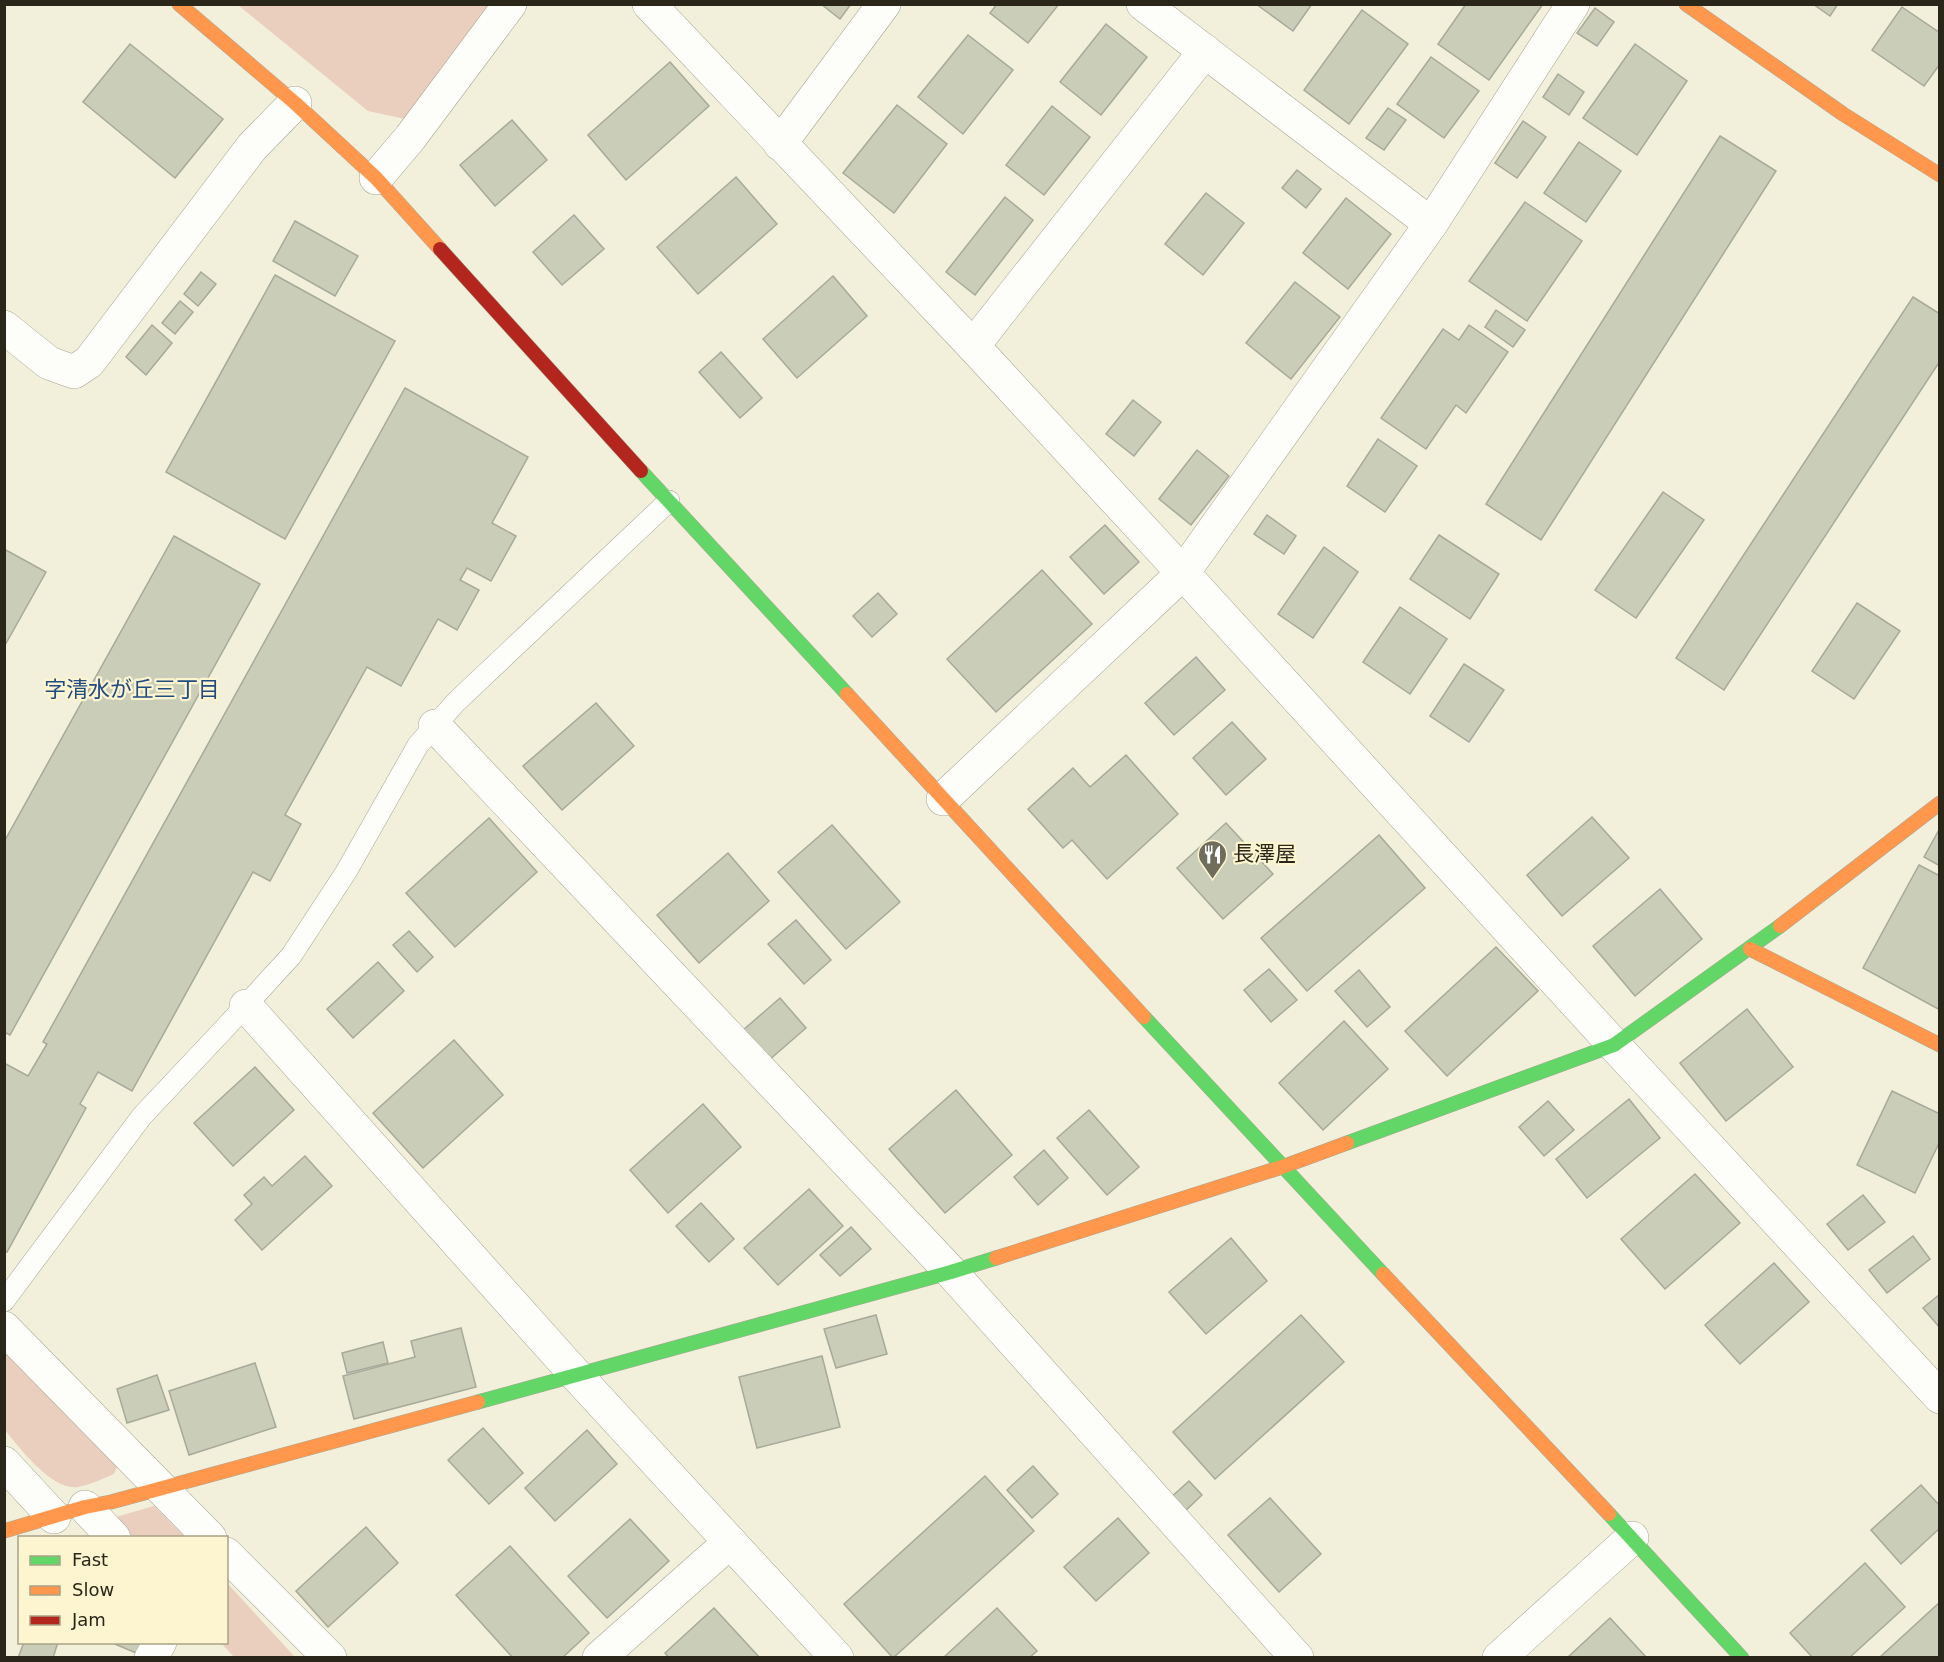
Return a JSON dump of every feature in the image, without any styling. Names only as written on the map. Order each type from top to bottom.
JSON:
[{"type":"street","points":[[179,4],[295,103],[376,178],[669,501],[1282,1167],[1742,1658]]},
{"type":"street","points":[[376,178],[410,138],[510,4]]},
{"type":"street","points":[[649,4],[973,346],[1940,1397]]},
{"type":"street","points":[[780,144],[884,4]]},
{"type":"street","points":[[1143,4],[1431,224]]},
{"type":"street","points":[[943,799],[1183,573],[1431,224],[1574,4]]},
{"type":"street","points":[[1686,4],[1843,114],[1940,175]]},
{"type":"street","points":[[973,346],[1205,51]]},
{"type":"street","points":[[4,327],[49,363],[74,372],[89,362],[252,147],[295,103]]},
{"type":"street","points":[[435,726],[951,1272],[1297,1658]]},
{"type":"street","points":[[4,1531],[951,1272],[1282,1167],[1614,1045],[1749,949],[1940,803]]},
{"type":"street","points":[[1749,949],[1940,1045]]},
{"type":"street","points":[[246,1006],[576,1375],[837,1658]]},
{"type":"street","points":[[4,1328],[208,1536]]},
{"type":"street","points":[[4,1463],[54,1517]]},
{"type":"street","points":[[85,1507],[112,1536]]},
{"type":"street","points":[[1499,1658],[1632,1538]]},
{"type":"street","points":[[599,1658],[730,1542]]},
{"type":"street","points":[[228,1556],[330,1658]]},
{"type":"street","points":[[151,1658],[159,1644]]},
{"type":"lane","points":[[4,1302],[142,1116],[291,956],[346,872],[418,745],[456,702],[669,501]]},
{"type":"shaded area","points":[[238,5],[490,5],[405,119],[368,111]]},
{"type":"shaded area","points":[[5,1339],[119,1462],[114,1474],[78,1487],[58,1482],[37,1467],[5,1430]]},
{"type":"shaded area","points":[[154,1506],[184,1536],[132,1536],[116,1517]]},
{"type":"shaded area","points":[[228,1584],[295,1657],[234,1657],[222,1644],[228,1644]]},
{"type":"building","points":[[821,4],[851,4],[840,19]]},
{"type":"building","points":[[997,4],[1059,4],[1028,43],[990,13]]},
{"type":"building","points":[[1256,4],[1312,4],[1293,31]]},
{"type":"building","points":[[1466,4],[1543,4],[1489,80],[1438,44]]},
{"type":"building","points":[[1813,4],[1838,4],[1830,16]]},
{"type":"building","points":[[1902,7],[1940,33],[1940,64],[1924,86],[1872,50]]},
{"type":"building","points":[[1595,8],[1614,22],[1597,46],[1577,33]]},
{"type":"building","points":[[1362,10],[1408,44],[1349,124],[1304,90]]},
{"type":"building","points":[[1106,24],[1147,57],[1101,115],[1060,82]]},
{"type":"building","points":[[968,35],[1013,70],[963,134],[918,97]]},
{"type":"building","points":[[130,44],[223,119],[175,178],[83,102]]},
{"type":"building","points":[[1635,44],[1687,81],[1637,155],[1583,118]]},
{"type":"building","points":[[1431,57],[1479,91],[1444,138],[1397,104]]},
{"type":"building","points":[[670,62],[709,106],[626,180],[588,135]]},
{"type":"building","points":[[1558,74],[1584,92],[1569,115],[1543,97]]},
{"type":"building","points":[[897,105],[947,144],[894,213],[843,173]]},
{"type":"building","points":[[1052,106],[1090,137],[1044,195],[1006,165]]},
{"type":"building","points":[[1388,108],[1406,120],[1384,150],[1366,138]]},
{"type":"building","points":[[512,120],[547,160],[495,206],[460,165]]},
{"type":"building","points":[[1523,121],[1546,137],[1517,178],[1495,163]]},
{"type":"building","points":[[1720,136],[1776,171],[1541,540],[1486,504]]},
{"type":"building","points":[[1579,142],[1621,171],[1586,222],[1544,193]]},
{"type":"building","points":[[1297,170],[1321,189],[1306,208],[1282,188]]},
{"type":"building","points":[[736,177],[777,224],[698,294],[657,247]]},
{"type":"building","points":[[1206,193],[1244,223],[1203,275],[1165,244]]},
{"type":"building","points":[[1005,197],[1033,220],[975,295],[946,272]]},
{"type":"building","points":[[1346,198],[1391,234],[1348,289],[1303,253]]},
{"type":"building","points":[[1525,202],[1582,241],[1527,321],[1469,281]]},
{"type":"building","points":[[574,215],[604,249],[562,285],[533,252]]},
{"type":"building","points":[[295,221],[358,256],[335,296],[273,261]]},
{"type":"building","points":[[201,272],[216,284],[198,306],[184,294]]},
{"type":"building","points":[[275,275],[395,341],[285,539],[166,472]]},
{"type":"building","points":[[833,276],[867,316],[797,378],[763,339]]},
{"type":"building","points":[[1295,282],[1340,317],[1291,379],[1246,343]]},
{"type":"building","points":[[1913,297],[1940,314],[1940,361],[1724,690],[1676,658]]},
{"type":"building","points":[[180,301],[193,312],[175,334],[162,323]]},
{"type":"building","points":[[1496,310],[1525,330],[1513,347],[1485,327]]},
{"type":"building","points":[[152,325],[172,343],[146,375],[126,357]]},
{"type":"building","points":[[1469,325],[1508,352],[1466,413],[1456,405],[1426,449],[1381,418],[1443,329],[1459,340]]},
{"type":"building","points":[[721,352],[762,398],[740,418],[699,372]]},
{"type":"building","points":[[405,388],[528,457],[492,523],[516,536],[491,581],[467,568],[460,580],[479,590],[457,630],[438,619],[401,686],[367,667],[285,815],[301,824],[270,881],[253,872],[132,1091],[98,1072],[80,1104],[86,1108],[7,1252],[4,1251],[4,1067],[6,1064],[28,1076],[47,1044],[43,1042]]},
{"type":"building","points":[[1133,400],[1161,422],[1134,456],[1106,434]]},
{"type":"building","points":[[1378,439],[1417,466],[1385,512],[1347,486]]},
{"type":"building","points":[[1197,450],[1229,476],[1191,525],[1159,499]]},
{"type":"building","points":[[1663,492],[1704,520],[1636,618],[1595,590]]},
{"type":"building","points":[[1267,515],[1296,536],[1284,554],[1254,534]]},
{"type":"building","points":[[1105,525],[1139,562],[1104,594],[1070,557]]},
{"type":"building","points":[[1439,535],[1499,574],[1470,619],[1410,579]]},
{"type":"building","points":[[174,536],[260,584],[10,1035],[4,1032],[4,842]]},
{"type":"building","points":[[1324,547],[1358,572],[1313,638],[1278,614]]},
{"type":"building","points":[[4,549],[46,572],[4,647]]},
{"type":"building","points":[[1042,570],[1092,624],[996,712],[947,659]]},
{"type":"building","points":[[878,593],[897,614],[872,637],[853,616]]},
{"type":"building","points":[[1857,603],[1900,631],[1854,699],[1812,671]]},
{"type":"building","points":[[1400,607],[1447,639],[1410,694],[1363,662]]},
{"type":"building","points":[[1196,657],[1225,690],[1174,735],[1145,703]]},
{"type":"building","points":[[1464,664],[1504,690],[1469,742],[1430,716]]},
{"type":"building","points":[[596,703],[634,746],[562,810],[523,766]]},
{"type":"building","points":[[1232,722],[1266,759],[1226,795],[1193,758]]},
{"type":"building","points":[[1126,755],[1178,814],[1107,879],[1072,840],[1063,848],[1028,809],[1073,768],[1090,787]]},
{"type":"building","points":[[1592,817],[1629,858],[1562,916],[1527,875]]},
{"type":"building","points":[[489,818],[537,872],[455,947],[406,893]]},
{"type":"building","points":[[1226,823],[1273,874],[1223,919],[1177,868]]},
{"type":"building","points":[[832,825],[900,902],[846,949],[778,872]]},
{"type":"building","points":[[1940,828],[1940,866],[1924,857]]},
{"type":"building","points":[[1379,835],[1425,888],[1307,991],[1261,938]]},
{"type":"building","points":[[728,853],[769,901],[699,963],[657,915]]},
{"type":"building","points":[[1919,865],[1940,876],[1940,1010],[1863,968]]},
{"type":"building","points":[[1660,889],[1702,939],[1635,996],[1593,946]]},
{"type":"building","points":[[796,920],[831,960],[804,984],[768,944]]},
{"type":"building","points":[[409,931],[433,957],[417,972],[393,945]]},
{"type":"building","points":[[1496,947],[1538,991],[1447,1076],[1405,1031]]},
{"type":"building","points":[[378,962],[404,991],[353,1038],[327,1009]]},
{"type":"building","points":[[1269,969],[1297,1000],[1271,1022],[1244,990]]},
{"type":"building","points":[[1359,970],[1390,1007],[1367,1027],[1335,991]]},
{"type":"building","points":[[780,998],[806,1028],[768,1061],[742,1031]]},
{"type":"building","points":[[1747,1009],[1793,1067],[1726,1121],[1680,1063]]},
{"type":"building","points":[[1344,1021],[1388,1069],[1323,1130],[1279,1083]]},
{"type":"building","points":[[454,1040],[503,1095],[423,1168],[373,1113]]},
{"type":"building","points":[[255,1067],[294,1110],[233,1166],[194,1123]]},
{"type":"building","points":[[956,1090],[1012,1155],[945,1213],[889,1149]]},
{"type":"building","points":[[1892,1091],[1940,1114],[1940,1141],[1915,1193],[1857,1165]]},
{"type":"building","points":[[1629,1099],[1660,1138],[1587,1198],[1556,1159]]},
{"type":"building","points":[[1548,1101],[1574,1130],[1544,1156],[1519,1127]]},
{"type":"building","points":[[703,1104],[741,1147],[668,1213],[630,1170]]},
{"type":"building","points":[[1089,1110],[1139,1167],[1107,1195],[1057,1138]]},
{"type":"building","points":[[1044,1150],[1068,1178],[1038,1205],[1014,1177]]},
{"type":"building","points":[[305,1156],[332,1186],[262,1250],[235,1220],[252,1204],[244,1195],[264,1177],[272,1186]]},
{"type":"building","points":[[1695,1174],[1740,1223],[1665,1289],[1621,1239]]},
{"type":"building","points":[[809,1189],[843,1226],[778,1285],[744,1248]]},
{"type":"building","points":[[1863,1195],[1885,1222],[1848,1250],[1827,1224]]},
{"type":"building","points":[[701,1203],[734,1239],[709,1262],[676,1226]]},
{"type":"building","points":[[851,1227],[871,1249],[840,1276],[820,1255]]},
{"type":"building","points":[[1913,1236],[1930,1259],[1887,1293],[1869,1270]]},
{"type":"building","points":[[1231,1238],[1267,1281],[1206,1334],[1169,1292]]},
{"type":"building","points":[[1774,1263],[1809,1302],[1740,1364],[1705,1325]]},
{"type":"building","points":[[1940,1294],[1940,1328],[1923,1308]]},
{"type":"building","points":[[876,1315],[887,1354],[836,1368],[824,1329]]},
{"type":"building","points":[[1301,1315],[1344,1362],[1215,1479],[1173,1432]]},
{"type":"building","points":[[461,1328],[476,1387],[354,1419],[343,1376],[415,1357],[411,1341]]},
{"type":"building","points":[[383,1342],[388,1363],[347,1373],[342,1353]]},
{"type":"building","points":[[822,1356],[840,1427],[757,1448],[739,1377]]},
{"type":"building","points":[[255,1363],[276,1427],[189,1455],[169,1391]]},
{"type":"building","points":[[157,1375],[169,1410],[127,1423],[117,1389]]},
{"type":"building","points":[[483,1428],[523,1473],[489,1504],[448,1460]]},
{"type":"building","points":[[587,1430],[617,1464],[555,1521],[525,1488]]},
{"type":"building","points":[[1033,1466],[1058,1494],[1032,1518],[1007,1490]]},
{"type":"building","points":[[985,1476],[1034,1531],[893,1658],[844,1604]]},
{"type":"building","points":[[1189,1481],[1202,1495],[1181,1515],[1168,1500]]},
{"type":"building","points":[[1921,1485],[1940,1506],[1940,1528],[1901,1564],[1871,1530]]},
{"type":"building","points":[[1270,1498],[1321,1554],[1279,1592],[1228,1535]]},
{"type":"building","points":[[1118,1518],[1149,1553],[1096,1601],[1064,1567]]},
{"type":"building","points":[[630,1519],[669,1561],[607,1618],[568,1576]]},
{"type":"building","points":[[366,1527],[398,1563],[328,1627],[296,1591]]},
{"type":"building","points":[[510,1546],[589,1633],[562,1658],[513,1658],[456,1595]]},
{"type":"building","points":[[1865,1563],[1905,1607],[1849,1658],[1813,1658],[1790,1633]]},
{"type":"building","points":[[1940,1602],[1940,1658],[1879,1658]]},
{"type":"building","points":[[714,1608],[760,1658],[669,1658],[665,1653]]},
{"type":"building","points":[[997,1608],[1037,1651],[1029,1658],[943,1658]]},
{"type":"building","points":[[1610,1618],[1647,1658],[1567,1658]]},
{"type":"building","points":[[23,1644],[57,1644],[53,1658],[18,1658]]},
{"type":"building","points":[[115,1644],[145,1644],[141,1655]]},
{"type":"traffic: fast","points":[[641,471],[847,694]]},
{"type":"traffic: fast","points":[[1347,1143],[1614,1045],[1780,926]]},
{"type":"traffic: fast","points":[[1144,1017],[1383,1274]]},
{"type":"traffic: fast","points":[[478,1402],[996,1258]]},
{"type":"traffic: fast","points":[[1609,1514],[1742,1658]]},
{"type":"traffic: slow","points":[[179,4],[295,103],[376,178],[440,249]]},
{"type":"traffic: slow","points":[[1686,4],[1843,114],[1940,175]]},
{"type":"traffic: slow","points":[[847,694],[1144,1017]]},
{"type":"traffic: slow","points":[[1780,926],[1940,803]]},
{"type":"traffic: slow","points":[[1750,949],[1940,1045]]},
{"type":"traffic: slow","points":[[996,1258],[1282,1167],[1347,1143]]},
{"type":"traffic: slow","points":[[1383,1274],[1609,1514]]},
{"type":"traffic: slow","points":[[4,1531],[85,1507],[111,1502],[478,1402]]},
{"type":"traffic: jam","points":[[440,249],[641,471]]},
{"type":"place","name":"長澤屋","points":[[1212,880]]},
{"type":"district","name":"字清水が丘三丁目","points":[[132,689]]}]
